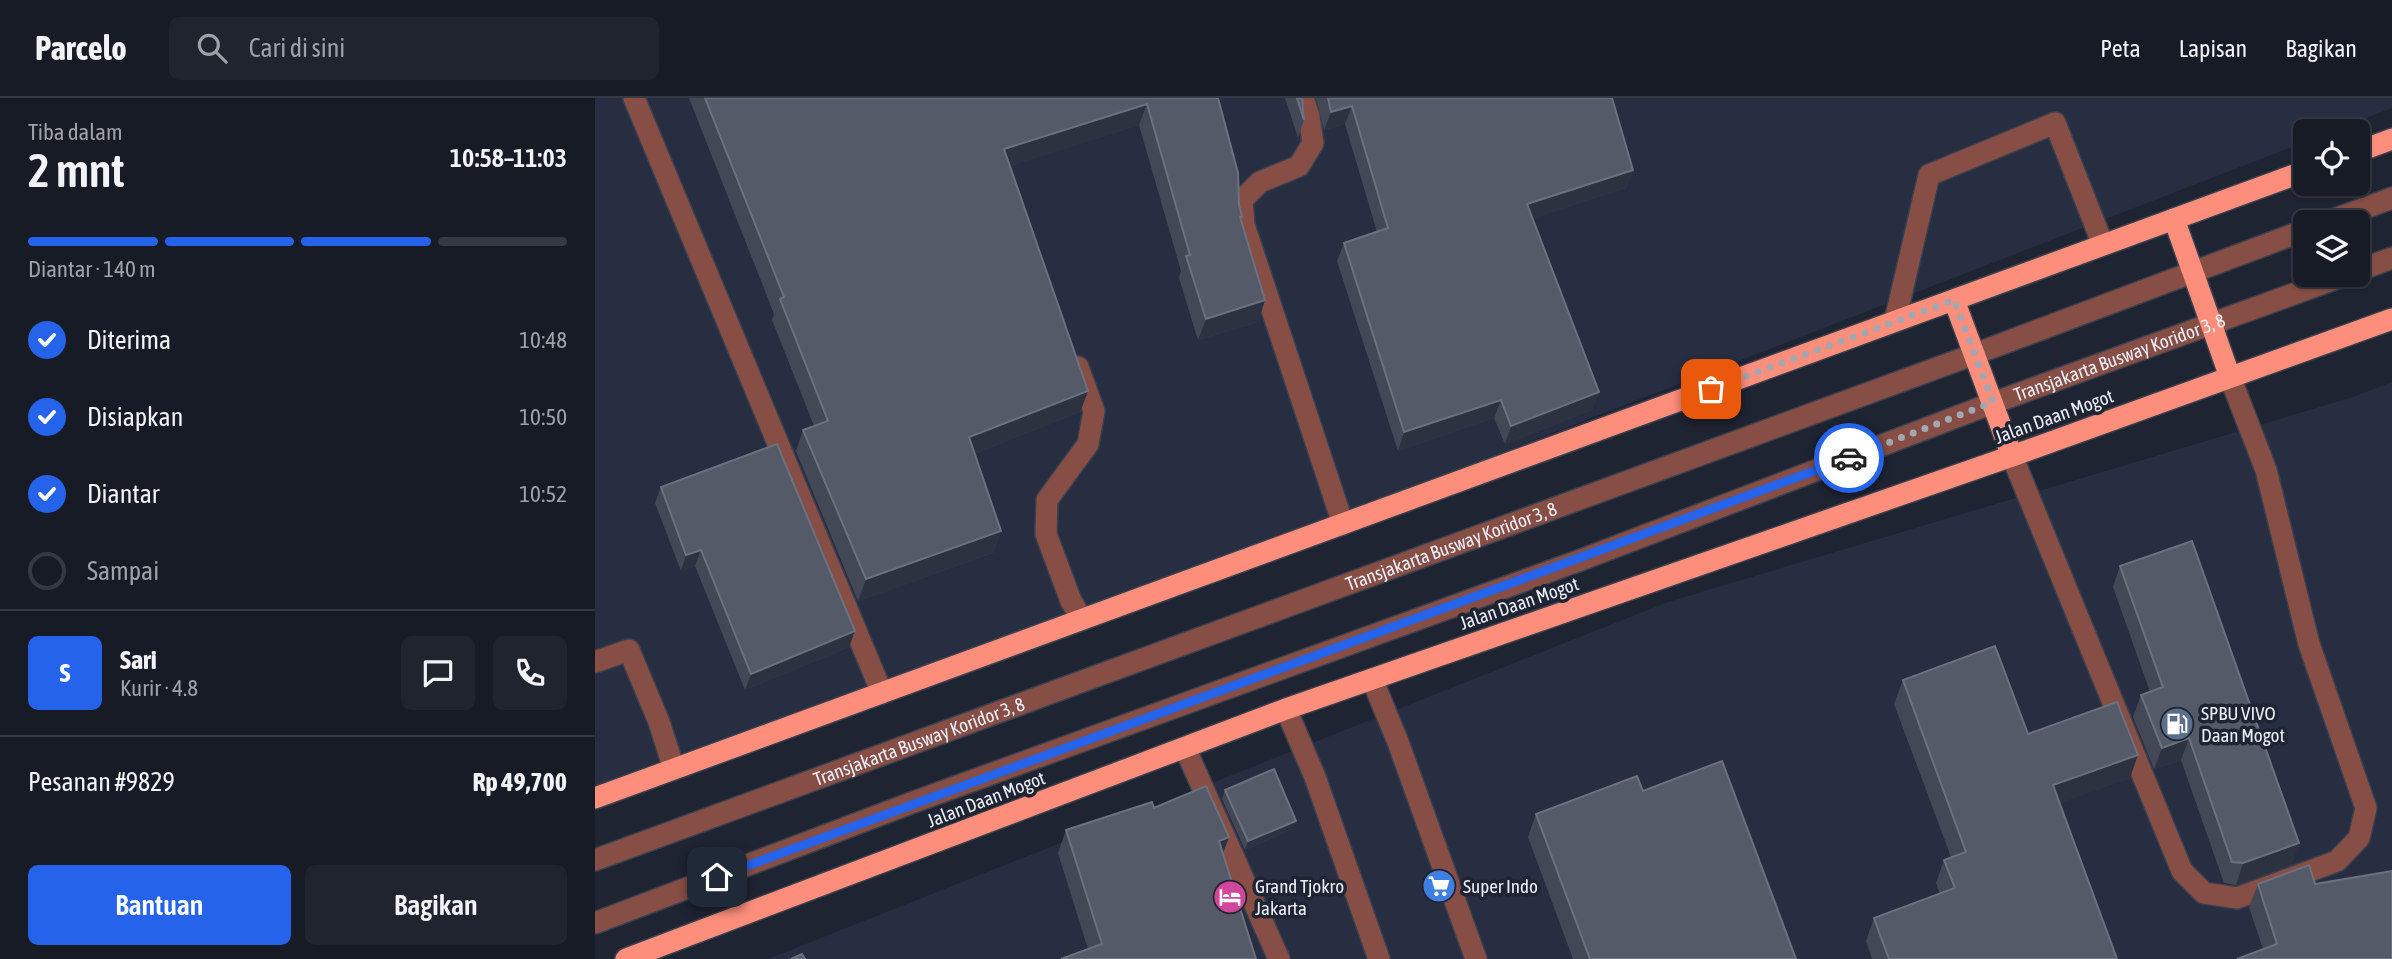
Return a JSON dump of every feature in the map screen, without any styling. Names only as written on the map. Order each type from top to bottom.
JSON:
[{"type":"highway","points":[[2370,147],[2392,139]]},
{"type":"highway","points":[[595,798],[2293,175]]},
{"type":"highway","points":[[2174,219],[2229,377]]},
{"type":"highway","points":[[1954,300],[2012,456]]},
{"type":"highway","name":"Jalan Daan Mogot","points":[[626,959],[1286,709],[2012,456],[2392,318]]},
{"type":"lane","points":[[633,98],[882,693]]},
{"type":"lane","points":[[1303,98],[1313,143],[1299,166],[1259,182],[1242,200],[1244,225],[1343,524]]},
{"type":"lane","points":[[1895,321],[1929,175],[2055,123],[2103,245]]},
{"type":"lane","points":[[2359,210],[2392,198]]},
{"type":"lane","name":"Transjakarta Busway Koridor 3, 8","points":[[595,860],[1975,355],[2293,234]]},
{"type":"lane","points":[[2370,266],[2392,258]]},
{"type":"lane","name":"Transjakarta Busway Koridor 3, 8","points":[[595,923],[911,803],[1578,561],[1993,402],[2312,287]]},
{"type":"lane","points":[[1072,348],[1094,411],[1088,444],[1047,500],[1045,534],[1082,619]]},
{"type":"lane","points":[[2012,456],[2182,871],[2204,893],[2237,898],[2337,860],[2359,838],[2366,808],[2309,644],[2266,470],[2229,377]]},
{"type":"lane","points":[[595,662],[629,650],[659,722],[674,769]]},
{"type":"lane","points":[[1372,679],[1398,742],[1476,959]]},
{"type":"lane","points":[[1286,709],[1315,777],[1379,959]]},
{"type":"lane","points":[[1185,748],[1279,959]]},
{"type":"shaded area","points":[[595,98],[2392,98],[2392,108],[2364,119],[2293,119],[2293,147],[595,803]]},
{"type":"shaded area","points":[[2392,382],[2392,959],[768,959],[1668,602],[2353,397]]},
{"type":"building","points":[[705,98],[1218,98],[1238,173],[1240,217],[1265,300],[1206,319],[1186,256],[1190,255],[1147,104],[1004,149],[1088,391],[969,437],[1001,531],[866,579],[803,430],[828,421],[780,299],[784,297]]},
{"type":"building","points":[[1297,98],[1302,98],[1304,120]]},
{"type":"building","points":[[1328,98],[1612,98],[1633,170],[1527,204],[1599,392],[1511,426],[1501,400],[1404,432],[1344,243],[1388,228],[1352,106],[1331,112]]},
{"type":"building","points":[[777,444],[855,631],[751,674],[701,550],[686,555],[661,487]]},
{"type":"building","name":"SPBU VIVO Daan Mogot","points":[[2192,541],[2299,843],[2243,863],[2232,862],[2189,738],[2162,748],[2141,695],[2163,687],[2120,566]]},
{"type":"building","points":[[1995,646],[2028,734],[2117,702],[2138,755],[2053,785],[2117,959],[1889,959],[1874,918],[1955,888],[1944,860],[1966,852],[1903,680]]},
{"type":"building","points":[[1722,761],[1796,959],[1590,959],[1536,814],[1637,776],[1643,791]]},
{"type":"building","points":[[1274,769],[1296,821],[1248,841],[1225,790]]},
{"type":"building","points":[[1206,786],[1229,837],[1219,841],[1256,959],[1061,959],[1102,944],[1066,830],[1152,802],[1154,808]]},
{"type":"building","points":[[2309,865],[2315,884],[2392,871],[2392,959],[2237,959],[2277,944],[2258,884]]},
{"type":"building","points":[[802,954],[805,959],[791,959]]},
{"type":"way so far","points":[[1711,389],[1954,300],[1993,402],[1849,458]]},
{"type":"place","name":"SPBU VIVO Daan Mogot","points":[[2177,724]]},
{"type":"place","name":"Super Indo","points":[[1439,886]]},
{"type":"place","name":"Grand Tjokro Jakarta","points":[[1230,897]]},
{"type":"route","points":[[717,877],[911,803],[1578,561],[1849,458]]}]
